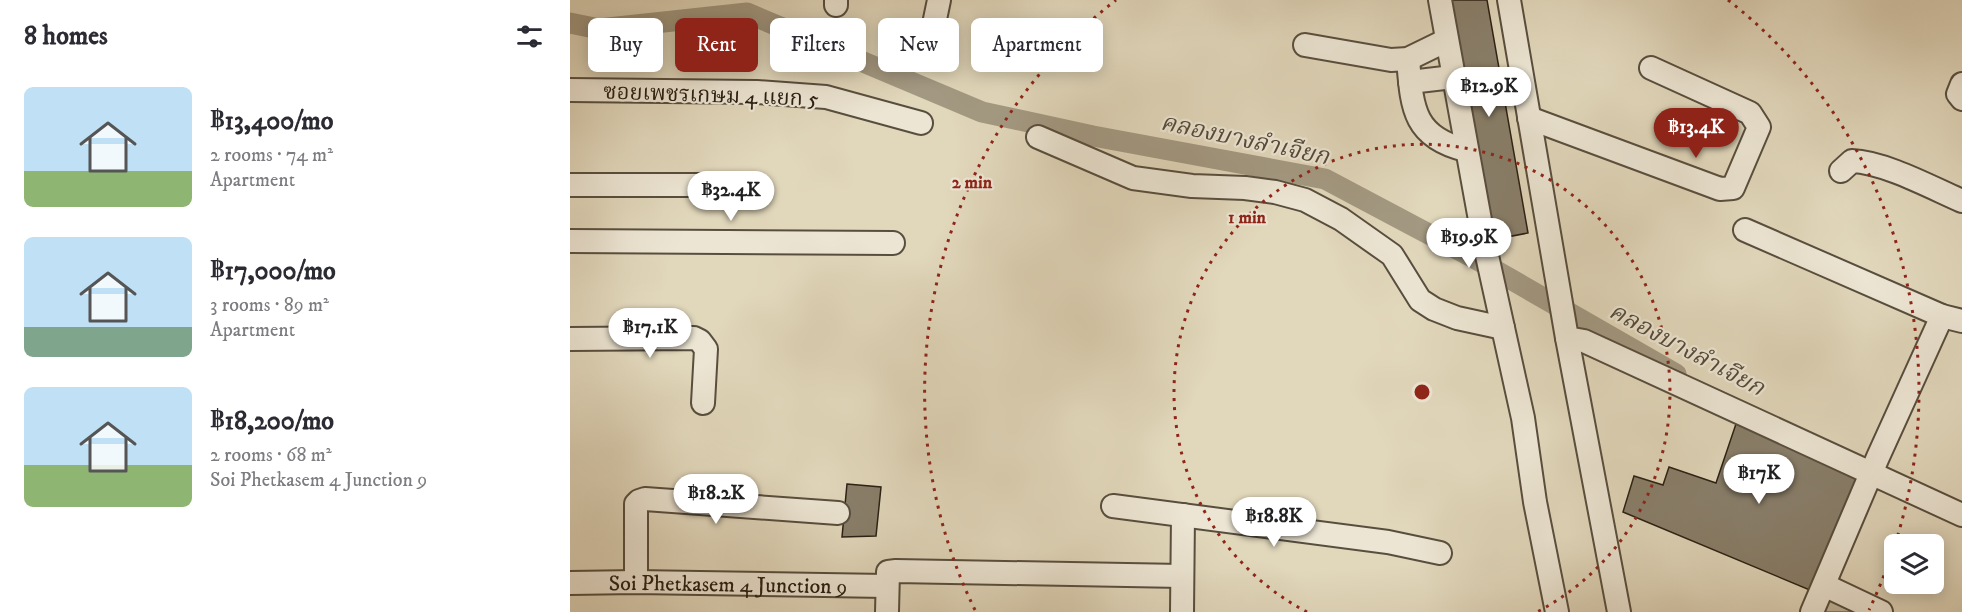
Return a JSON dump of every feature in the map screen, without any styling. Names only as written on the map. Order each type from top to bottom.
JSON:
[{"type":"street","points":[[935,18],[939,0]]},
{"type":"street","points":[[1440,0],[1484,242],[1523,418],[1542,541],[1557,612]]},
{"type":"street","points":[[1509,0],[1559,299],[1619,612]]},
{"type":"street","points":[[1305,45],[1391,60],[1408,59],[1447,40]]},
{"type":"street","points":[[1408,59],[1412,102],[1418,119],[1436,139],[1452,147],[1466,150]]},
{"type":"street","points":[[1529,118],[1720,189],[1733,188],[1759,127],[1750,113],[1651,68]]},
{"type":"street","points":[[1410,82],[1454,77]]},
{"type":"street","points":[[1962,84],[1958,94],[1962,99]]},
{"type":"street","name":"ซอยเพชรเกษม 4 แยก 5","points":[[570,90],[757,92],[826,97],[921,123]]},
{"type":"street","points":[[1038,137],[1133,178],[1192,186],[1245,188],[1275,192],[1305,200],[1341,219],[1392,255],[1420,300],[1434,309],[1457,318],[1503,328]]},
{"type":"street","points":[[1841,171],[1852,161],[1864,162],[1917,181],[1962,201]]},
{"type":"street","points":[[570,185],[712,185]]},
{"type":"street","points":[[1745,230],[1952,318],[1875,467],[1812,612]]},
{"type":"street","points":[[570,241],[892,243]]},
{"type":"street","points":[[1565,330],[1584,341],[1875,467],[1962,515]]},
{"type":"street","points":[[570,339],[694,338],[700,341],[706,349],[703,403]]},
{"type":"street","points":[[636,582],[636,504],[639,501],[645,499],[838,513]]},
{"type":"street","points":[[1113,506],[1388,542],[1440,553]]},
{"type":"street","points":[[1182,612],[1183,515]]},
{"type":"street","points":[[887,612],[888,572],[896,571],[1182,576]]},
{"type":"street","name":"Soi Phetkasem 4 Junction 9","points":[[570,583],[886,586]]},
{"type":"street","points":[[1824,585],[1881,612]]},
{"type":"shaded area","points":[[1829,600],[1854,612],[1823,612]]},
{"type":"building","points":[[1449,0],[1487,0],[1528,233],[1491,240]]},
{"type":"building","points":[[1739,415],[1868,475],[1817,593],[1623,512],[1634,476],[1663,485],[1669,467],[1716,483]]},
{"type":"building","points":[[847,484],[881,487],[876,536],[842,537]]},
{"type":"waterway","name":"คลองบางลำเจียก","points":[[570,23],[599,29],[747,13],[982,112],[1093,136],[1325,179],[1472,257],[1676,374]]},
{"type":"waterway","points":[[628,328],[670,326]]}]
